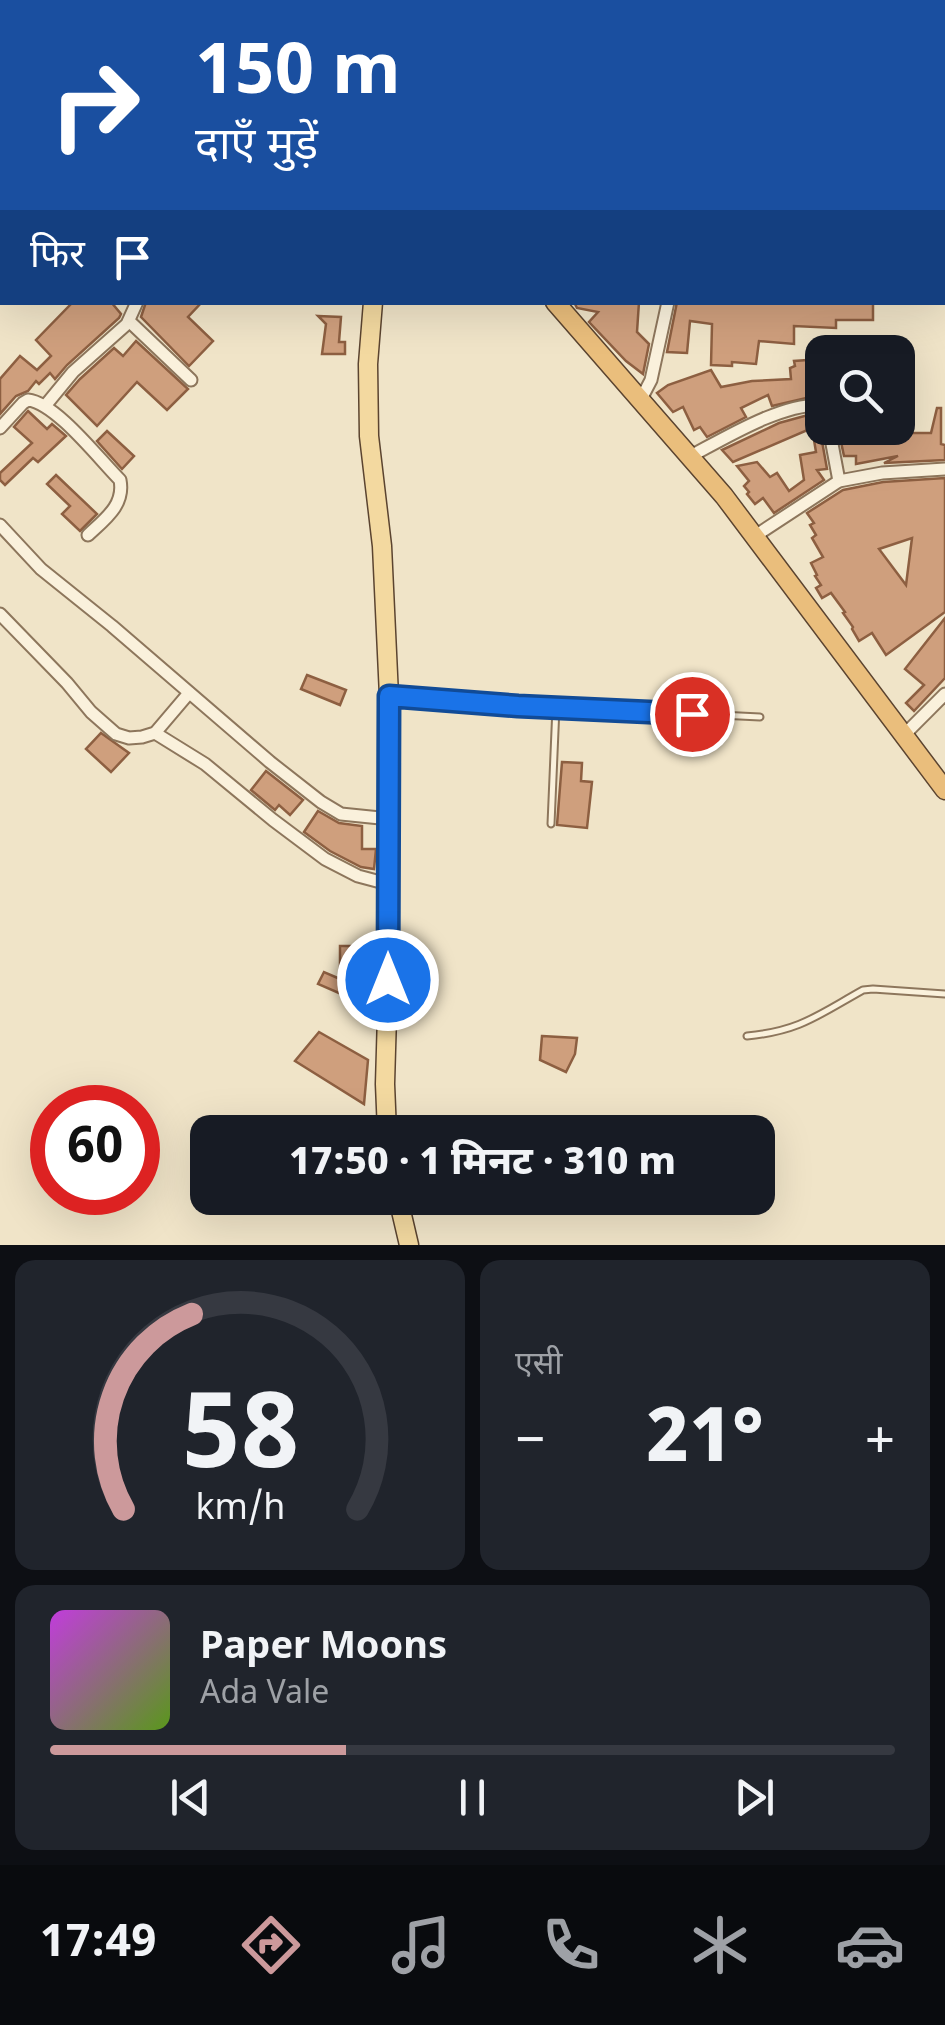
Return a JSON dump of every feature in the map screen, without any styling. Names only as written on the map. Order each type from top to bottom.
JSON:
[{"type":"highway","points":[[557,305],[756,536],[945,790]]},
{"type":"main road","points":[[373,305],[368,364],[369,436],[384,564],[389,696],[386,1115]]},
{"type":"main road","points":[[402,1215],[409,1245]]},
{"type":"street","points":[[45,406],[73,372],[129,321],[136,305]]},
{"type":"street","points":[[640,401],[651,380],[667,305]]},
{"type":"street","points":[[129,321],[191,380]]},
{"type":"street","points":[[0,428],[28,400],[38,402],[56,413],[122,484],[113,512],[88,535]]},
{"type":"street","points":[[690,457],[753,424],[805,407]]},
{"type":"street","points":[[833,445],[839,481]]},
{"type":"street","points":[[756,536],[839,481],[945,469]]},
{"type":"street","points":[[0,524],[41,569],[270,762],[333,810],[390,819]]},
{"type":"street","points":[[0,614],[116,734],[142,738],[156,733],[189,693]]},
{"type":"street","points":[[903,736],[945,694]]},
{"type":"street","points":[[156,733],[205,764],[324,859],[358,876],[388,884]]},
{"type":"lane","points":[[389,696],[760,717]]},
{"type":"lane","points":[[551,824],[556,707]]},
{"type":"lane","points":[[746,1036],[807,1023],[863,990],[945,994]]},
{"type":"building","points":[[70,305],[114,305],[121,314],[55,379],[50,373],[39,384],[36,381],[0,414],[0,379],[20,356],[37,370],[51,356],[36,340]]},
{"type":"building","points":[[145,305],[199,305],[188,317],[213,341],[189,366],[141,317]]},
{"type":"building","points":[[576,305],[639,305],[637,332],[649,344],[643,374],[589,322],[598,312]]},
{"type":"building","points":[[676,305],[873,305],[873,320],[836,320],[836,328],[794,326],[794,344],[759,341],[756,364],[711,365],[712,324],[690,321],[687,353],[667,352]]},
{"type":"building","points":[[318,316],[341,317],[339,342],[345,342],[345,354],[322,354],[326,324]]},
{"type":"building","points":[[136,341],[188,389],[167,410],[137,382],[97,426],[66,395],[114,348],[123,356]]},
{"type":"building","points":[[805,360],[805,398],[772,406],[768,395],[741,408],[746,417],[707,437],[700,427],[694,430],[683,407],[673,412],[657,393],[668,385],[711,370],[721,387],[791,379],[794,361]]},
{"type":"building","points":[[937,408],[941,408],[945,460],[884,463],[898,456],[856,464],[856,456],[844,456],[842,445],[915,445],[915,433],[931,433]]},
{"type":"building","points":[[28,411],[47,429],[52,424],[66,436],[38,462],[33,458],[5,485],[0,473],[32,443],[14,427]]},
{"type":"building","points":[[805,416],[805,431],[733,462],[722,450],[779,423]]},
{"type":"building","points":[[107,431],[134,456],[122,469],[97,441]]},
{"type":"building","points":[[815,445],[823,445],[827,469],[817,470],[824,480],[774,513],[763,498],[755,504],[747,494],[744,486],[749,481],[737,466],[757,462],[770,477],[777,473],[789,491],[804,480],[800,455],[816,452]]},
{"type":"building","points":[[56,475],[97,514],[80,531],[62,514],[70,506],[47,484]]},
{"type":"building","points":[[945,478],[945,612],[886,655],[872,633],[859,641],[831,593],[822,598],[816,588],[821,585],[811,563],[823,557],[812,538],[816,535],[810,525],[814,523],[807,513],[843,490],[883,482]],"holes":[[[912,538],[906,585],[879,549]]]},
{"type":"building","points":[[945,618],[945,678],[914,711],[906,703],[924,685],[905,669]]},
{"type":"building","points":[[307,675],[346,690],[340,705],[301,689]]},
{"type":"building","points":[[101,733],[129,753],[111,772],[86,749]]},
{"type":"building","points":[[562,762],[582,763],[581,781],[592,782],[587,828],[557,825]]},
{"type":"building","points":[[266,771],[303,800],[290,815],[279,805],[275,810],[251,790]]},
{"type":"building","points":[[318,811],[339,823],[362,826],[362,849],[376,849],[374,869],[361,867],[330,851],[304,832]]},
{"type":"building","points":[[340,946],[359,946],[359,989],[355,1000],[318,984],[324,972],[340,979]]},
{"type":"building","points":[[319,1032],[368,1060],[364,1104],[295,1061]]},
{"type":"building","points":[[542,1036],[577,1038],[575,1054],[566,1072],[540,1060]]},
{"type":"route","points":[[388,980],[389,696],[692,714]]}]
